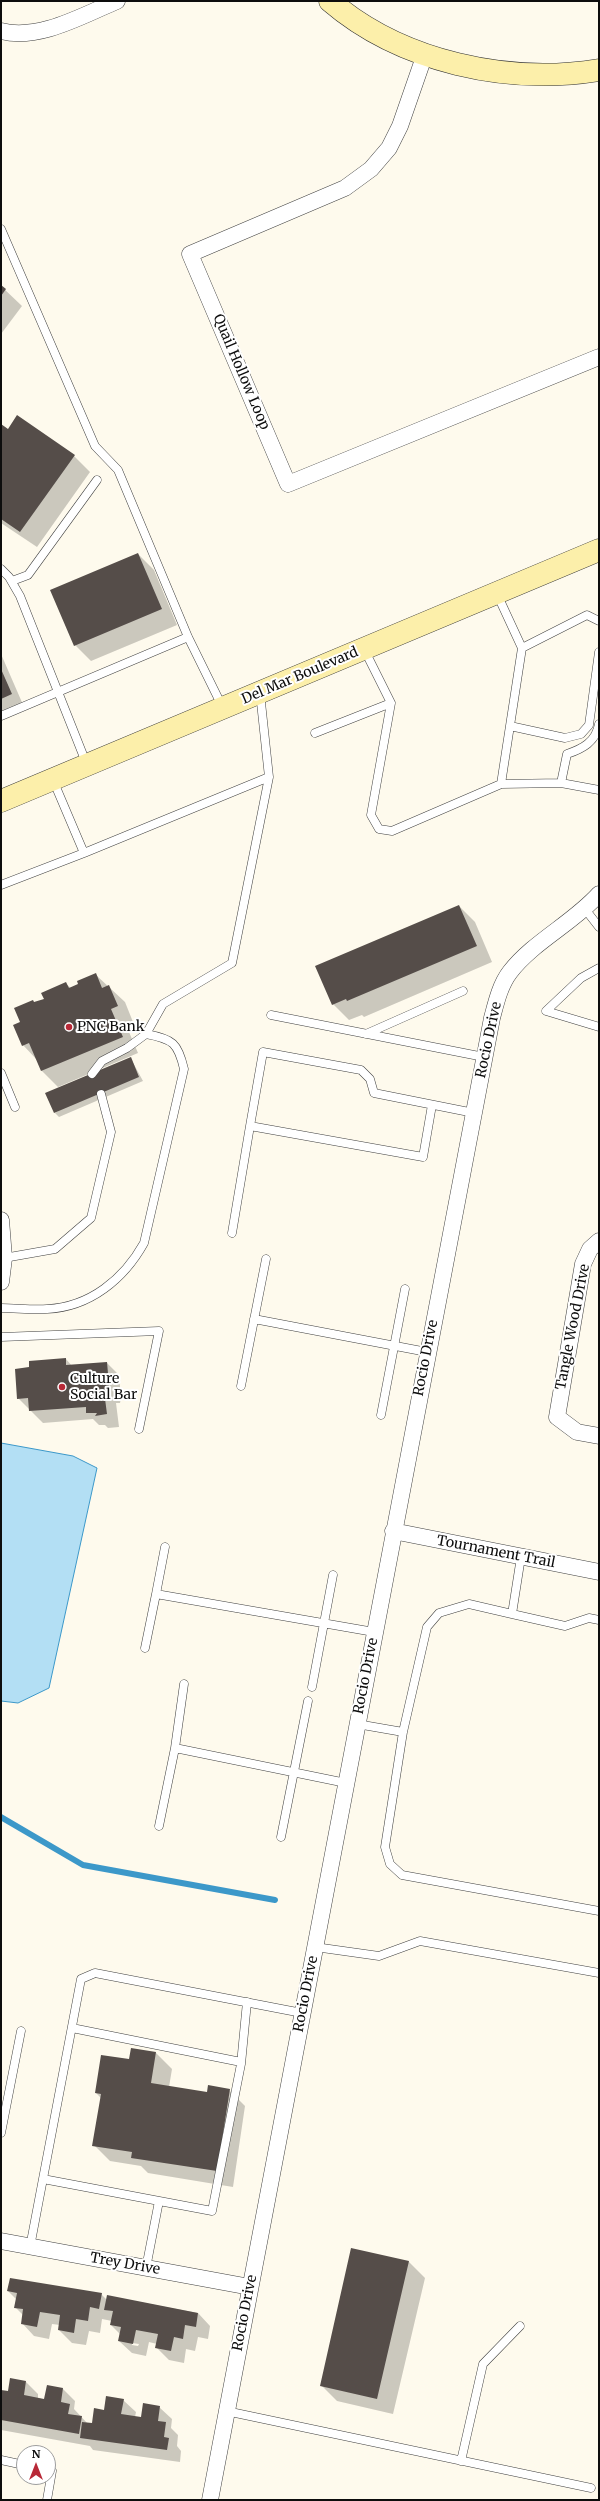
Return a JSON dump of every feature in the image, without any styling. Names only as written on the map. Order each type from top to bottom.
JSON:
[{"type":"main road","points":[[330,1],[343,12],[381,35],[425,54],[481,68],[524,74],[572,75],[599,70]]},
{"type":"main road","name":"Del Mar Boulevard","points":[[1,801],[599,550]]},
{"type":"street","points":[[1,31],[29,33],[67,22],[117,1]]},
{"type":"street","name":"Quail Hollow Loop","points":[[425,54],[400,126],[389,148],[371,169],[345,188],[190,254],[288,484],[599,357]]},
{"type":"street","name":"Rocio Drive","points":[[210,2500],[427,1352],[492,1018],[500,991],[509,973],[526,956],[585,909],[599,894]]},
{"type":"street","points":[[1,1220],[4,1258],[1,1282]]},
{"type":"street","name":"Tangle Wood Drive","points":[[599,1241],[590,1249],[583,1264],[557,1417],[577,1432],[599,1436]]},
{"type":"street","name":"Tournament Trail","points":[[393,1531],[599,1572]]},
{"type":"street","name":"Trey Drive","points":[[1,2241],[250,2287]]},
{"type":"lane","points":[[1,229],[95,446],[118,470],[188,637],[223,708]]},
{"type":"lane","points":[[12,581],[28,575],[97,480]]},
{"type":"lane","points":[[1,569],[12,581],[20,596],[88,765]]},
{"type":"lane","points":[[496,593],[522,648],[501,784]]},
{"type":"lane","points":[[522,648],[586,615],[599,621]]},
{"type":"lane","points":[[1,716],[188,637]]},
{"type":"lane","points":[[364,649],[391,703],[371,815],[379,828],[392,831],[501,784],[562,783],[599,790]]},
{"type":"lane","points":[[510,726],[565,738],[580,734],[589,725],[599,652]]},
{"type":"lane","points":[[92,1074],[102,1061],[127,1048],[146,1034],[163,1004],[232,963],[268,777],[260,693]]},
{"type":"lane","points":[[315,733],[391,703]]},
{"type":"lane","points":[[562,783],[567,754],[585,748],[598,730],[599,724]]},
{"type":"lane","points":[[1,885],[84,853],[268,777]]},
{"type":"lane","points":[[53,780],[84,853]]},
{"type":"lane","points":[[585,909],[599,927]]},
{"type":"lane","points":[[599,968],[580,978],[546,1011],[599,1027]]},
{"type":"lane","points":[[366,1034],[463,991]]},
{"type":"lane","points":[[271,1015],[484,1057]]},
{"type":"lane","points":[[1,1308],[49,1309],[88,1300],[115,1282],[135,1260],[144,1243],[184,1069],[179,1050],[167,1038],[146,1034]]},
{"type":"lane","points":[[232,1233],[263,1052],[361,1070],[370,1079],[374,1093],[474,1113]]},
{"type":"lane","points":[[1,1073],[15,1107]]},
{"type":"lane","points":[[4,1258],[55,1249],[91,1218],[111,1132],[101,1094]]},
{"type":"lane","points":[[250,1126],[423,1157],[432,1105]]},
{"type":"lane","points":[[242,1386],[266,1259]]},
{"type":"lane","points":[[381,1415],[405,1289]]},
{"type":"lane","points":[[254,1319],[427,1352]]},
{"type":"lane","points":[[1,1337],[159,1331],[139,1429]]},
{"type":"lane","points":[[145,1648],[165,1547]]},
{"type":"lane","points":[[512,1614],[521,1557]]},
{"type":"lane","points":[[312,1687],[333,1574]]},
{"type":"lane","points":[[156,1594],[374,1632]]},
{"type":"lane","points":[[599,1620],[589,1618],[565,1626],[469,1604],[439,1613],[427,1627],[403,1732],[384,1847],[390,1864],[402,1875],[599,1911]]},
{"type":"lane","points":[[159,1826],[174,1748],[184,1684]]},
{"type":"lane","points":[[281,1837],[308,1700]]},
{"type":"lane","points":[[357,1724],[403,1732]]},
{"type":"lane","points":[[174,1748],[346,1783]]},
{"type":"lane","points":[[315,1947],[379,1956],[420,1941],[599,1974]]},
{"type":"lane","points":[[30,2247],[81,1979],[95,1973],[302,2013]]},
{"type":"lane","points":[[43,2179],[212,2212],[241,2062],[247,2002]]},
{"type":"lane","points":[[72,2028],[241,2062]]},
{"type":"lane","points":[[1,2132],[2,2119],[21,2031]]},
{"type":"lane","points":[[146,2268],[159,2201]]},
{"type":"lane","points":[[461,2461],[483,2364],[520,2326]]},
{"type":"lane","points":[[226,2411],[591,2488]]},
{"type":"lane","points":[[1,2460],[16,2463]]},
{"type":"lane","points":[[47,2500],[50,2485]]},
{"type":"water","points":[[1,1443],[73,1456],[97,1468],[49,1688],[18,1703],[1,1701]]},
{"type":"building","points":[[1,285],[6,289],[1,296]]},
{"type":"building","points":[[17,415],[75,455],[20,532],[1,519],[1,424],[8,429]]},
{"type":"building","points":[[138,553],[162,609],[74,646],[50,590]]},
{"type":"building","points":[[1,669],[12,694],[1,699]]},
{"type":"building","points":[[459,905],[477,946],[347,1001],[346,999],[332,1005],[315,966]]},
{"type":"building","points":[[96,973],[102,988],[109,985],[118,1006],[111,1009],[123,1037],[41,1071],[29,1043],[22,1046],[13,1025],[20,1022],[14,1008],[33,1000],[34,1002],[44,999],[41,993],[66,982],[69,988],[78,984],[77,981]]},
{"type":"building","points":[[131,1057],[139,1077],[54,1113],[45,1093]]},
{"type":"building","name":"Culture Social Bar","points":[[66,1358],[66,1365],[107,1362],[109,1385],[108,1390],[104,1391],[107,1414],[95,1416],[97,1413],[86,1413],[86,1407],[29,1411],[28,1398],[17,1399],[15,1369],[29,1367],[29,1361]]},
{"type":"building","points":[[131,2048],[156,2052],[151,2083],[207,2092],[208,2085],[230,2089],[217,2171],[131,2158],[132,2152],[92,2146],[101,2094],[95,2093],[101,2055],[129,2059]]},
{"type":"building","points":[[351,2248],[409,2261],[377,2399],[320,2386]]},
{"type":"building","points":[[10,2278],[102,2293],[99,2309],[90,2307],[88,2321],[76,2319],[74,2333],[58,2330],[60,2315],[40,2312],[37,2327],[21,2324],[23,2309],[14,2308],[17,2293],[7,2291]]},
{"type":"building","points":[[107,2295],[198,2313],[196,2327],[185,2325],[183,2339],[174,2337],[171,2351],[155,2348],[158,2334],[136,2330],[133,2344],[118,2341],[121,2327],[110,2325],[113,2311],[104,2310]]},
{"type":"building","points":[[10,2378],[26,2381],[24,2395],[44,2399],[47,2385],[63,2388],[61,2402],[70,2404],[68,2414],[82,2416],[79,2434],[1,2420],[1,2390],[8,2391]]},
{"type":"building","points":[[106,2396],[124,2399],[121,2414],[141,2417],[143,2403],[160,2406],[158,2421],[166,2422],[164,2437],[169,2438],[167,2450],[80,2438],[82,2422],[92,2423],[94,2408],[104,2410]]},
{"type":"waterway","points":[[1,1817],[83,1865],[275,1900]]},
{"type":"place","name":"PNC Bank","points":[[69,1027]]},
{"type":"place","name":"Culture Social Bar","points":[[62,1387]]}]
